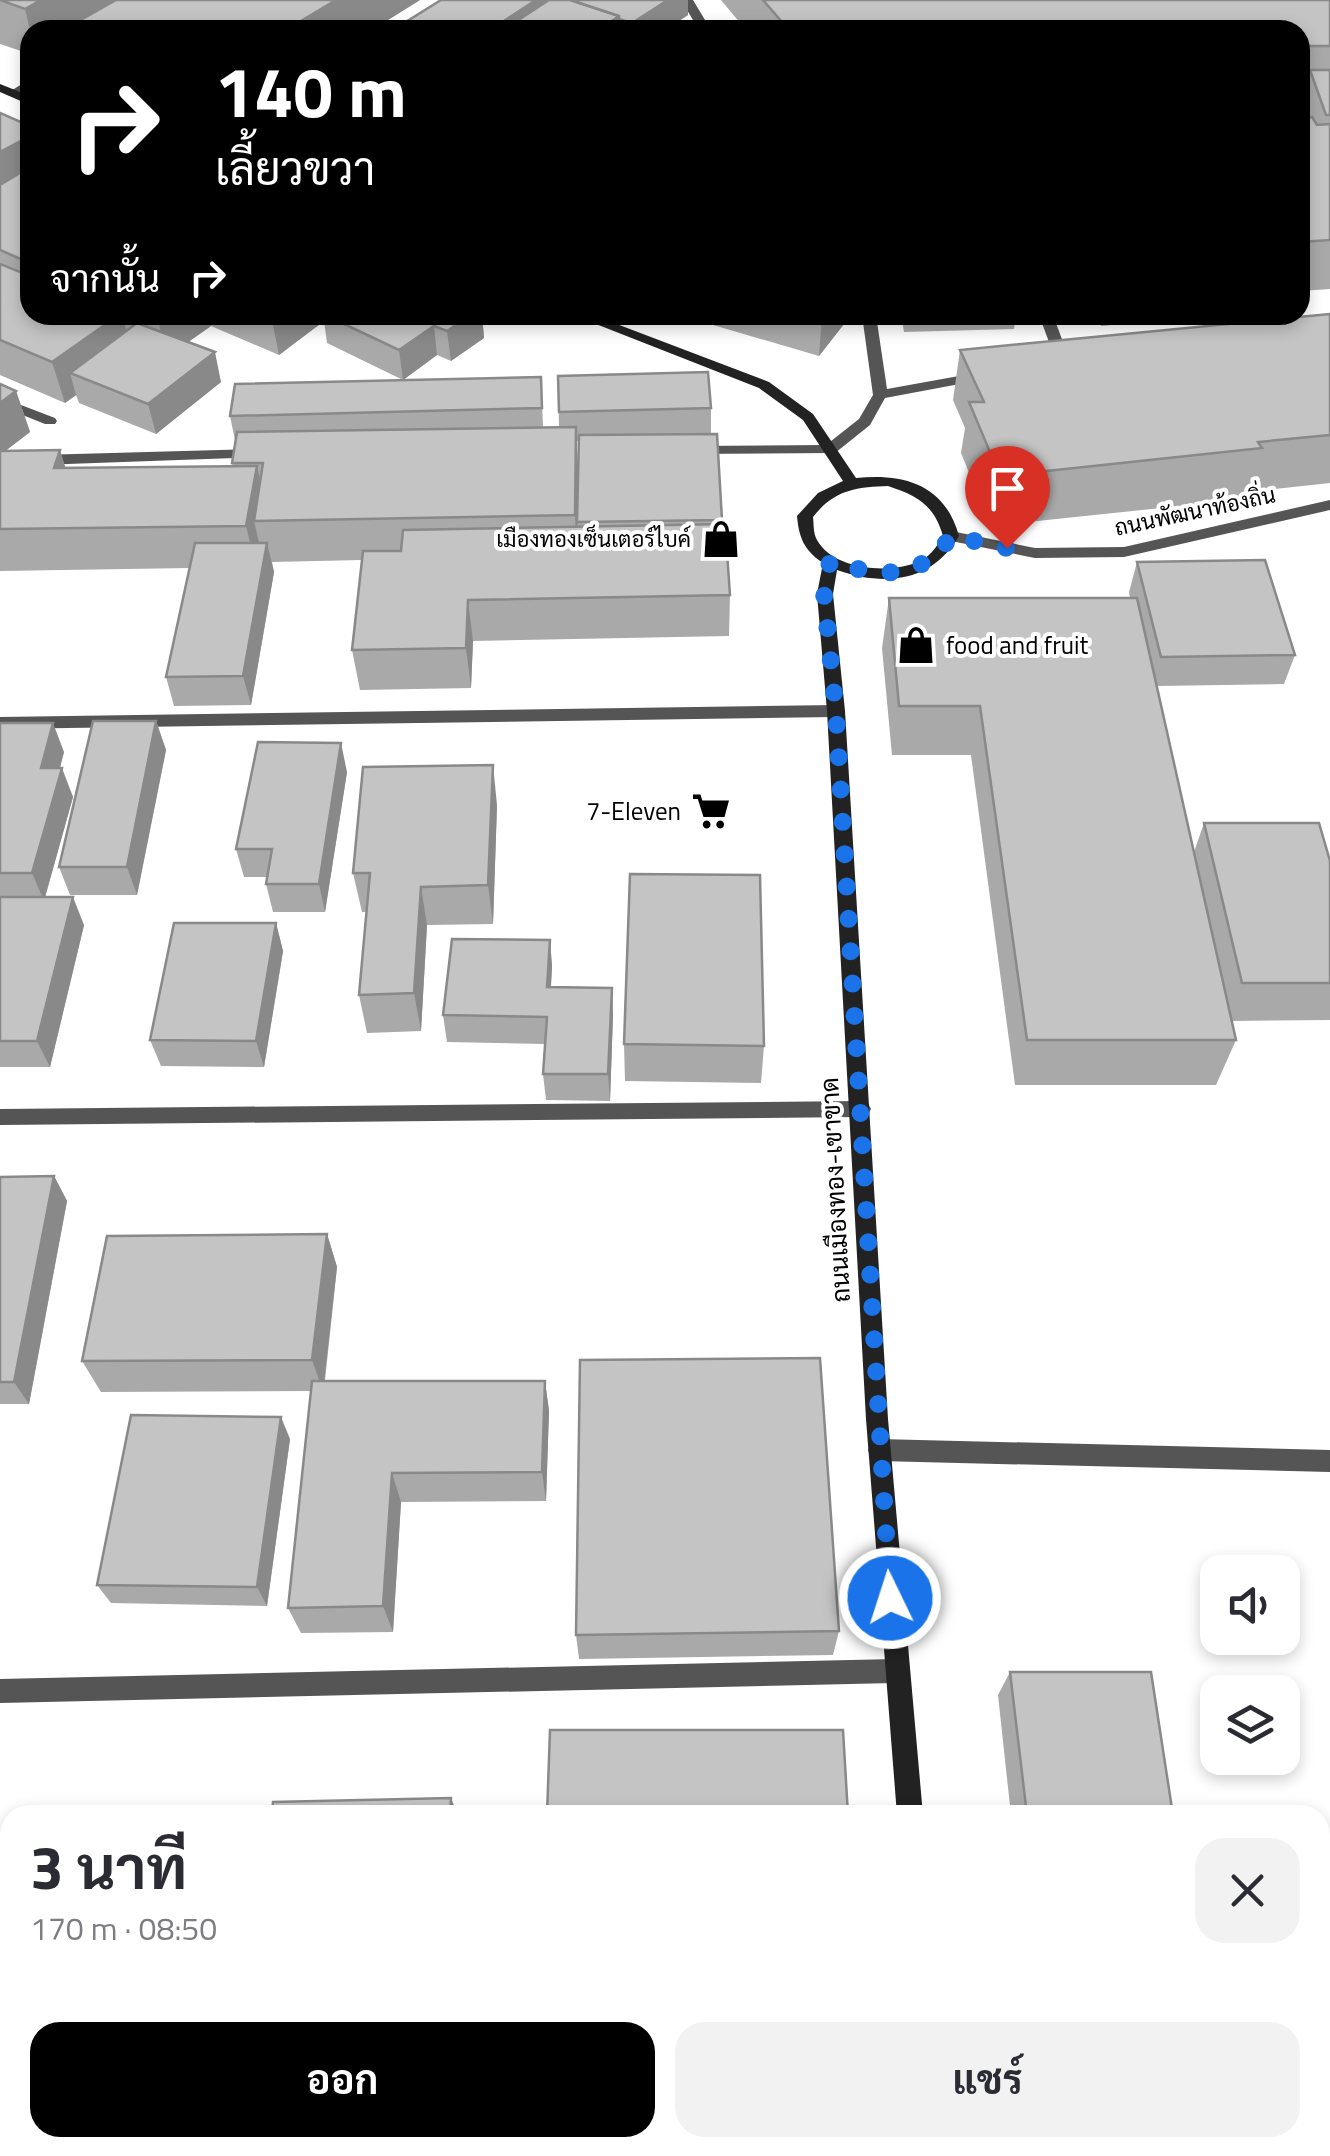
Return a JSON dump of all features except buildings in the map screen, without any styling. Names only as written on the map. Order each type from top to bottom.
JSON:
[{"type":"street","points":[[606,325],[764,385],[808,418],[851,482]]},
{"type":"street","points":[[670,452],[830,450],[866,422],[880,396],[870,325]]},
{"type":"street","points":[[1050,325],[1063,361]]},
{"type":"street","points":[[1045,364],[1082,358]]},
{"type":"street","points":[[880,396],[990,374]]},
{"type":"street","points":[[0,401],[50,421]]},
{"type":"street","points":[[33,460],[271,454]]},
{"type":"street","points":[[889,481],[923,492],[946,512],[951,536],[936,558],[904,572],[866,573],[830,561],[808,540],[805,516],[821,494],[851,482],[889,481]]},
{"type":"street","name":"ถนนพัฒนาท้องถิ่น","points":[[951,536],[1035,553],[1124,552],[1330,505]]},
{"type":"street","name":"ถนนเมืองทอง-เขาขาด","points":[[830,561],[824,594],[836,712],[879,1450],[909,1805]]},
{"type":"street","points":[[0,723],[836,712]]},
{"type":"street","points":[[0,1117],[861,1109]]},
{"type":"street","points":[[879,1450],[1330,1460]]},
{"type":"street","points":[[0,1691],[896,1671]]},
{"type":"place","name":"เมืองทองเซ็นเตอร์ไบค์","points":[[721,539]]},
{"type":"place","name":"food and fruit","points":[[916,645]]},
{"type":"place","name":"7-Eleven","points":[[711,811]]},
{"type":"route","points":[[890,1598],[836,712],[824,594],[830,561],[866,573],[904,572],[936,558],[951,536],[1007,548]]}]
